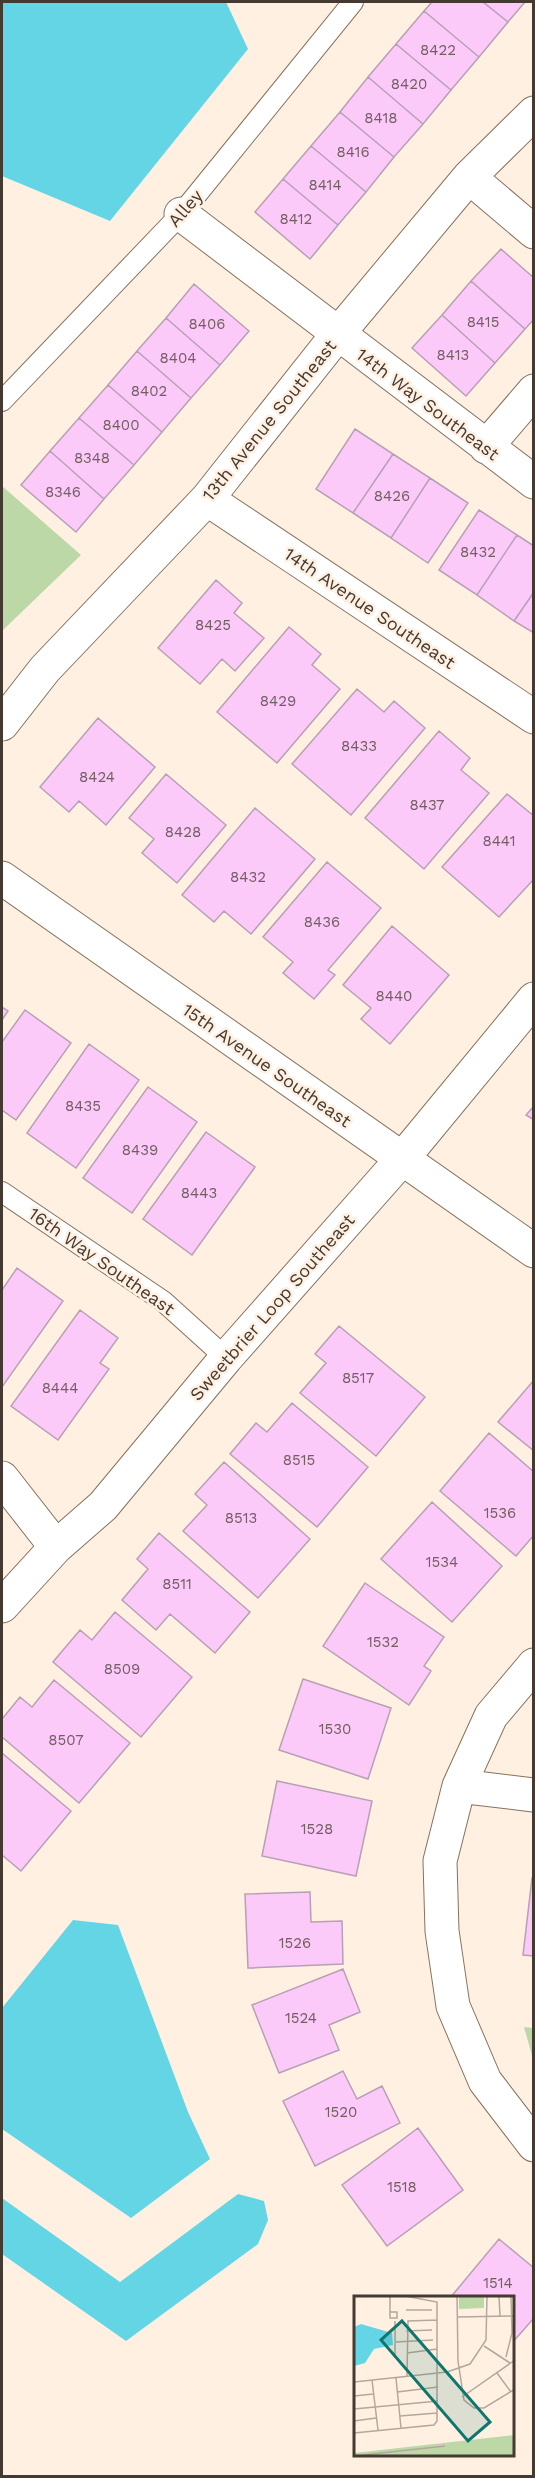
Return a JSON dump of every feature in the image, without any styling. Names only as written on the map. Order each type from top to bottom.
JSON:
[{"type":"street","name":"13th Avenue Southeast","points":[[2,724],[45,669],[207,499],[337,335],[469,177],[534,113]]},
{"type":"street","points":[[469,177],[534,232]]},
{"type":"street","name":"14th Way Southeast","points":[[181,214],[337,335],[534,482]]},
{"type":"street","points":[[486,447],[534,391]]},
{"type":"street","name":"14th Avenue Southeast","points":[[207,499],[534,717]]},
{"type":"street","name":"15th Avenue Southeast","points":[[2,878],[534,1251]]},
{"type":"street","name":"Sweetbrier Loop Southeast","points":[[2,1606],[56,1547],[104,1506],[226,1358],[402,1159],[534,999]]},
{"type":"street","points":[[2,1478],[56,1547]]},
{"type":"street","points":[[534,1665],[491,1716],[459,1786],[440,1861],[442,1930],[453,2006],[485,2081],[534,2145]]},
{"type":"street","points":[[459,1786],[534,1795]]},
{"type":"lane","name":"Alley","points":[[2,401],[181,214],[353,2]]},
{"type":"lane","name":"16th Way Southeast","points":[[2,1192],[163,1301],[226,1358]]},
{"type":"green space","points":[[2,486],[81,555],[2,631]]},
{"type":"green space","points":[[524,2027],[533,2028],[533,2059]]},
{"type":"water","points":[[2,2],[226,2],[248,49],[110,221],[2,176]]},
{"type":"water","points":[[73,1920],[118,1925],[188,2112],[210,2159],[131,2218],[2,2129],[2,2008]]},
{"type":"water","points":[[238,2194],[264,2201],[268,2220],[258,2244],[126,2341],[2,2254],[2,2198],[120,2282]]},
{"type":"building","points":[[432,2],[483,2],[508,22],[479,57],[424,11]]},
{"type":"building","points":[[483,2],[525,2],[508,22]]},
{"type":"building","points":[[424,11],[479,57],[451,90],[396,44]]},
{"type":"building","points":[[396,44],[451,90],[423,124],[368,77]]},
{"type":"building","points":[[368,77],[423,124],[394,157],[340,112]]},
{"type":"building","points":[[340,112],[394,157],[366,192],[311,146]]},
{"type":"building","points":[[311,146],[366,192],[338,225],[283,179]]},
{"type":"building","points":[[283,179],[338,225],[310,259],[255,212]]},
{"type":"building","points":[[501,249],[534,278],[534,319],[525,329],[471,281]]},
{"type":"building","points":[[471,281],[525,329],[495,363],[442,315]]},
{"type":"building","points":[[194,284],[249,331],[220,365],[166,318]]},
{"type":"building","points":[[442,315],[495,363],[466,396],[412,348]]},
{"type":"building","points":[[166,318],[220,365],[191,398],[137,351]]},
{"type":"building","points":[[137,351],[191,398],[162,432],[108,385]]},
{"type":"building","points":[[108,385],[162,432],[134,465],[79,418]]},
{"type":"building","points":[[79,418],[134,465],[104,499],[50,451]]},
{"type":"building","points":[[355,429],[393,454],[353,513],[316,489]]},
{"type":"building","points":[[50,451],[104,499],[76,532],[21,485]]},
{"type":"building","points":[[393,454],[430,478],[391,538],[353,513]]},
{"type":"building","points":[[430,478],[468,503],[428,563],[391,538]]},
{"type":"building","points":[[479,510],[517,535],[477,595],[439,570]]},
{"type":"building","points":[[517,535],[534,546],[534,592],[514,621],[477,595]]},
{"type":"building","points":[[216,580],[242,603],[234,613],[264,638],[235,671],[222,659],[200,684],[158,648]]},
{"type":"building","points":[[534,592],[534,633],[514,621]]},
{"type":"building","points":[[289,627],[321,654],[312,665],[340,689],[277,763],[217,712]]},
{"type":"building","points":[[357,689],[384,712],[394,701],[425,728],[351,815],[292,764]]},
{"type":"building","points":[[98,718],[155,767],[106,825],[79,801],[69,812],[40,787]]},
{"type":"building","points":[[439,731],[470,758],[461,770],[489,793],[424,869],[365,818]]},
{"type":"building","points":[[166,774],[226,825],[177,883],[142,853],[154,839],[129,818]]},
{"type":"building","points":[[507,794],[534,816],[534,879],[499,917],[442,867]]},
{"type":"building","points":[[255,808],[315,859],[251,934],[224,911],[214,922],[182,895]]},
{"type":"building","points":[[327,862],[381,908],[328,970],[335,975],[314,999],[283,973],[293,962],[263,937]]},
{"type":"building","points":[[392,926],[449,975],[390,1044],[361,1019],[371,1008],[343,985]]},
{"type":"building","points":[[2,1007],[8,1011],[2,1020]]},
{"type":"building","points":[[25,1010],[71,1043],[16,1120],[2,1110],[2,1042]]},
{"type":"building","points":[[89,1044],[139,1080],[76,1168],[27,1133]]},
{"type":"building","points":[[148,1087],[197,1122],[132,1213],[83,1178]]},
{"type":"building","points":[[534,1106],[534,1120],[526,1115]]},
{"type":"building","points":[[206,1132],[255,1167],[192,1255],[143,1219]]},
{"type":"building","points":[[17,1268],[63,1301],[2,1387],[2,1290]]},
{"type":"building","points":[[80,1310],[118,1338],[100,1363],[109,1369],[58,1440],[11,1406]]},
{"type":"building","points":[[339,1326],[425,1397],[376,1456],[300,1393],[326,1363],[315,1354]]},
{"type":"building","points":[[534,1380],[534,1451],[498,1422]]},
{"type":"building","points":[[292,1403],[368,1467],[317,1527],[230,1454],[256,1423],[267,1432]]},
{"type":"building","points":[[489,1433],[534,1472],[534,1535],[516,1556],[440,1491]]},
{"type":"building","points":[[224,1462],[310,1539],[258,1598],[183,1531],[207,1505],[195,1494]]},
{"type":"building","points":[[432,1502],[502,1566],[452,1622],[381,1559]]},
{"type":"building","points":[[159,1533],[250,1612],[215,1653],[170,1614],[156,1630],[122,1600],[148,1569],[137,1559]]},
{"type":"building","points":[[365,1583],[444,1637],[424,1666],[431,1671],[409,1705],[323,1646]]},
{"type":"building","points":[[115,1612],[192,1677],[141,1737],[53,1662],[80,1630],[92,1640]]},
{"type":"building","points":[[303,1679],[391,1708],[368,1779],[279,1750]]},
{"type":"building","points":[[54,1680],[130,1743],[79,1803],[2,1737],[2,1719],[20,1697],[32,1707]]},
{"type":"building","points":[[2,1753],[71,1811],[21,1871],[2,1855]]},
{"type":"building","points":[[277,1781],[372,1801],[356,1876],[262,1856]]},
{"type":"building","points":[[532,1878],[534,1878],[534,1956],[523,1955]]},
{"type":"building","points":[[310,1892],[311,1922],[342,1921],[343,1964],[248,1968],[245,1894]]},
{"type":"building","points":[[343,1969],[360,2012],[329,2025],[339,2050],[279,2073],[252,2005]]},
{"type":"building","points":[[343,2071],[357,2099],[382,2086],[400,2123],[315,2166],[283,2101]]},
{"type":"building","points":[[418,2128],[463,2190],[387,2246],[342,2185]]},
{"type":"building","points":[[499,2239],[534,2268],[534,2318],[514,2341],[514,2296],[452,2296]]}]
